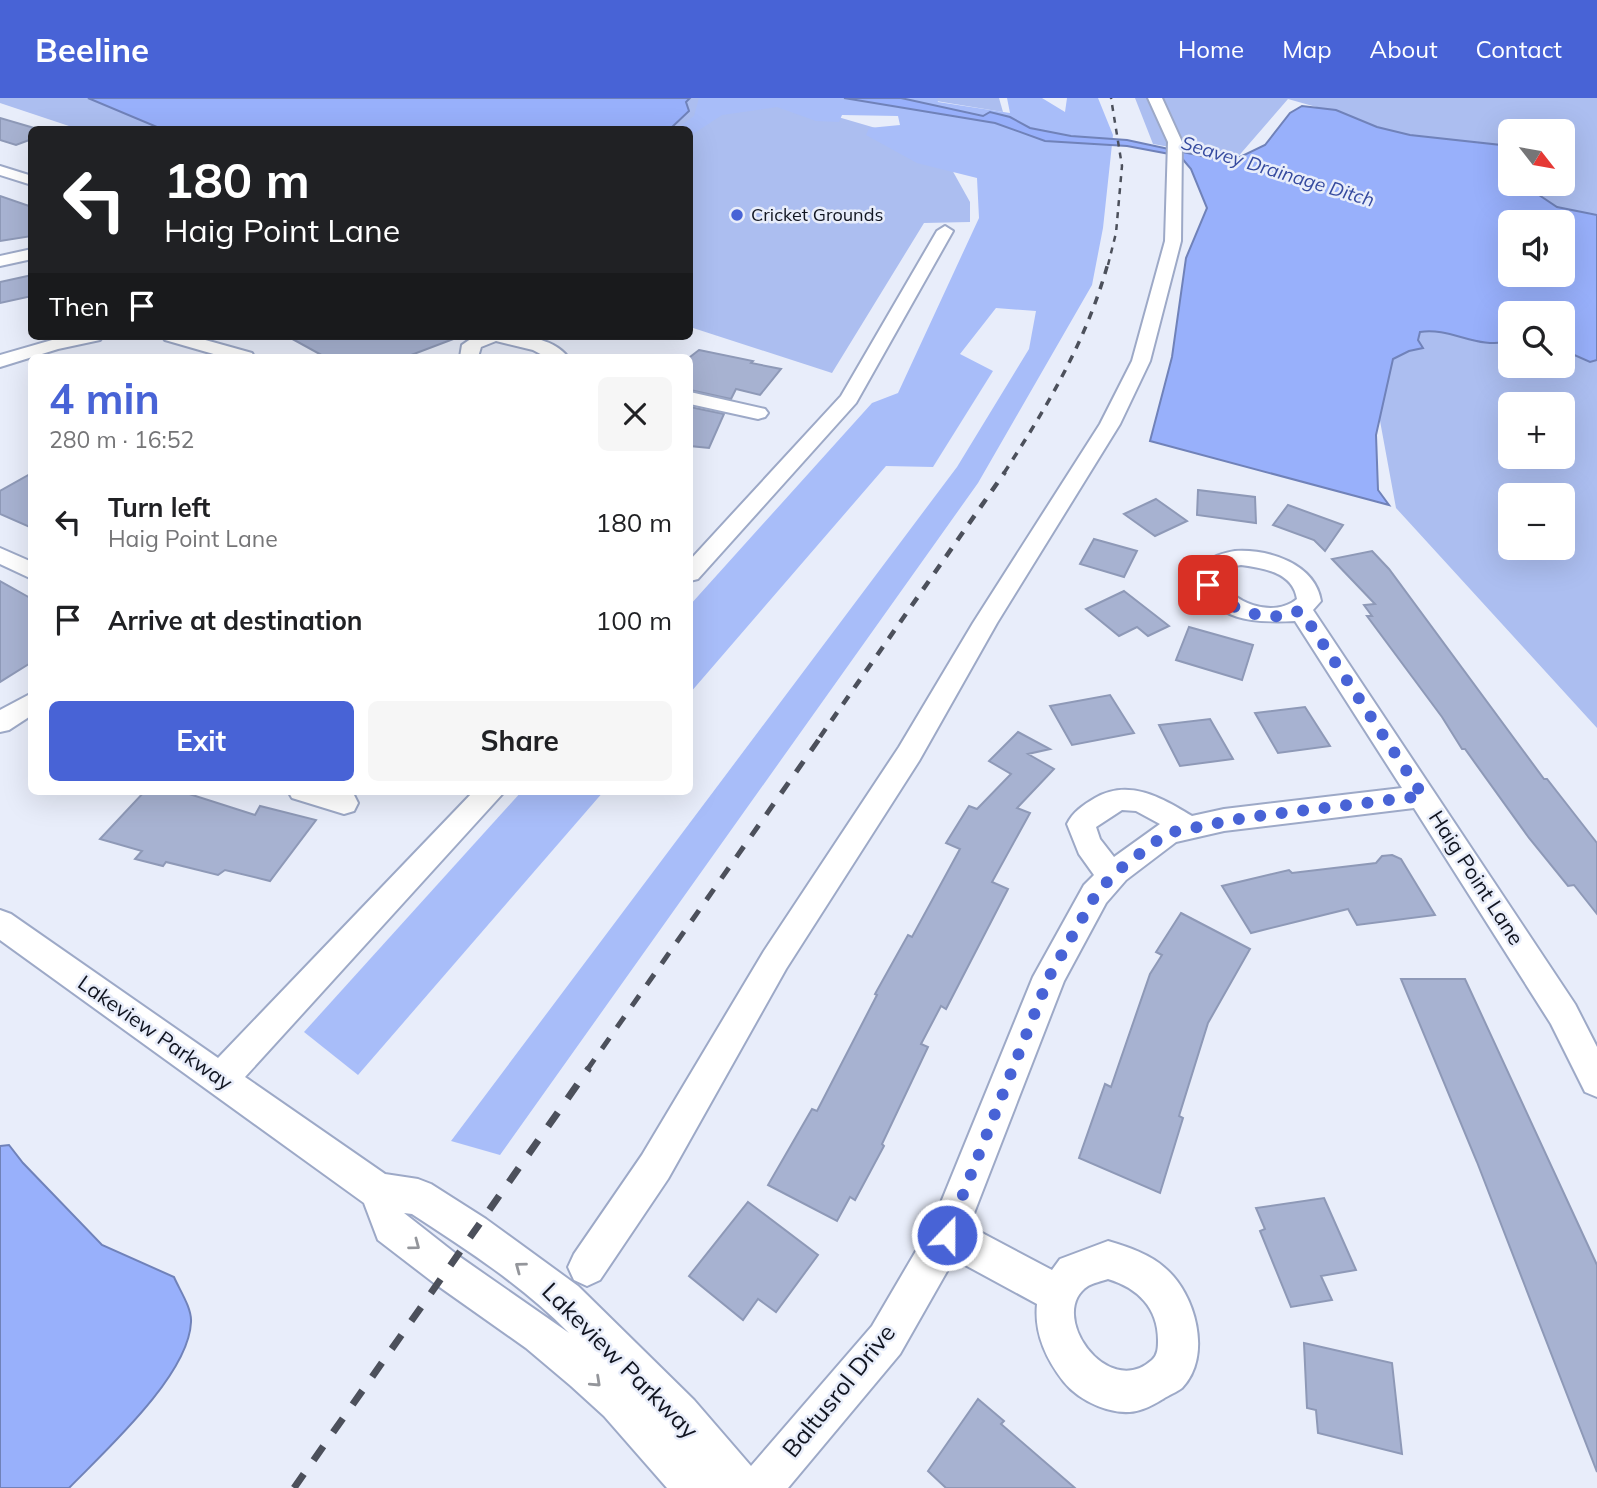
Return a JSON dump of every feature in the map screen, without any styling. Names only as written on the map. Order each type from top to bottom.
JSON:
[{"type":"street","points":[[587,1267],[655,1167],[775,960],[909,754],[992,612],[1110,424],[1141,361],[1172,241],[1175,153],[1155,98]]},
{"type":"street","points":[[0,170],[28,180]]},
{"type":"street","points":[[693,571],[849,399],[945,231]]},
{"type":"street","points":[[0,261],[28,255]]},
{"type":"street","points":[[0,361],[74,340]]},
{"type":"street","points":[[191,340],[235,354]]},
{"type":"street","points":[[469,354],[474,343],[481,340]]},
{"type":"street","points":[[515,340],[540,346],[554,354]]},
{"type":"street","points":[[693,399],[758,413]]},
{"type":"street","points":[[0,555],[28,570]]},
{"type":"street","name":"Haig Point Lane","points":[[1298,611],[1304,615],[1563,1014],[1597,1081]]},
{"type":"street","points":[[0,723],[28,705]]},
{"type":"street","points":[[316,795],[344,803]]},
{"type":"street","points":[[220,1080],[487,795]]},
{"type":"street","name":"Baltusrol Drive","points":[[760,1488],[886,1340],[947,1235],[1049,977],[1096,894],[1113,876],[1167,833],[1310,808],[1423,796]]},
{"type":"street","points":[[1113,876],[1096,858],[1084,838],[1081,824],[1096,808],[1115,799],[1143,800],[1188,828]]},
{"type":"street","name":"Lakeview Parkway","points":[[0,923],[378,1191],[418,1197],[473,1232],[564,1300],[678,1415],[741,1488]]},
{"type":"street","name":"Lakeview Parkway","points":[[378,1191],[391,1227],[446,1270],[540,1334],[585,1372],[618,1402],[695,1488]]},
{"type":"street","points":[[947,1235],[1057,1294]]},
{"type":"shaded area","points":[[0,98],[808,98],[797,105],[879,129],[951,168],[970,202],[970,222],[924,223],[832,373],[693,328],[693,126],[69,126],[0,103]]},
{"type":"shaded area","points":[[699,98],[937,98],[938,102],[1010,113],[1007,98],[1042,98],[1065,112],[1067,98],[1098,98],[1113,135],[1103,228],[1092,285],[978,483],[500,1155],[451,1141],[957,467],[1029,349],[1036,311],[996,308],[960,354],[993,371],[933,467],[886,466],[693,690],[693,602],[872,403],[898,393],[979,218],[977,178],[917,163],[866,135],[869,128],[900,125],[898,116],[842,115],[839,122],[816,121],[777,107],[722,115],[693,134],[693,126],[680,126],[694,116]]},
{"type":"shaded area","points":[[918,98],[999,98],[1003,112]]},
{"type":"shaded area","points":[[1135,98],[1597,98],[1597,225],[1575,216],[1575,210],[1560,210],[1528,197],[1575,196],[1575,119],[1498,119],[1498,148],[1369,145],[1359,119],[1288,99],[1236,159],[1153,144]]},
{"type":"shaded area","points":[[1405,323],[1498,333],[1498,378],[1575,378],[1575,345],[1597,346],[1597,728],[1396,508],[1376,399]]},
{"type":"shaded area","points":[[518,795],[601,795],[358,1075],[304,1032]]},
{"type":"water","points":[[88,98],[690,98],[686,102],[689,111],[673,126],[154,126]]},
{"type":"water","name":"Seavey Drainage Ditch","points":[[844,98],[901,98],[983,116],[990,112],[1010,117],[1030,128],[1071,136],[1127,140],[1206,157],[1236,159],[1265,145],[1290,113],[1302,106],[1336,110],[1377,127],[1410,135],[1498,145],[1498,196],[1540,196],[1557,207],[1572,210],[1498,210],[1498,287],[1575,287],[1575,211],[1597,215],[1597,360],[1590,362],[1575,355],[1575,301],[1498,301],[1498,343],[1431,331],[1420,332],[1418,340],[1423,348],[1393,359],[1376,435],[1378,490],[1389,505],[1150,441],[1172,357],[1186,258],[1207,208],[1191,169],[1180,156],[1127,146],[1045,141],[995,123]]},
{"type":"water","points":[[9,1145],[102,1245],[174,1277],[191,1317],[187,1343],[161,1388],[123,1433],[69,1488],[0,1488],[0,1146]]},
{"type":"building","points":[[0,118],[28,126],[28,140],[16,145],[0,140]]},
{"type":"building","points":[[0,196],[28,206],[28,237],[0,241]]},
{"type":"building","points":[[28,276],[28,297],[0,303],[0,282]]},
{"type":"building","points":[[294,340],[451,340],[414,354],[320,354]]},
{"type":"building","points":[[699,350],[781,369],[760,395],[736,389],[731,399],[693,391],[693,355]]},
{"type":"building","points":[[693,408],[724,414],[709,448],[693,446]]},
{"type":"building","points":[[28,475],[28,526],[0,514],[0,491]]},
{"type":"building","points":[[1198,490],[1255,497],[1256,523],[1197,515]]},
{"type":"building","points":[[1156,499],[1187,521],[1155,536],[1124,514]]},
{"type":"building","points":[[1288,505],[1343,525],[1325,551],[1314,540],[1273,525]]},
{"type":"building","points":[[1094,539],[1137,551],[1124,577],[1080,564]]},
{"type":"building","points":[[1372,551],[1389,569],[1544,779],[1547,779],[1597,843],[1597,914],[1574,885],[1568,886],[1529,838],[1465,749],[1462,749],[1442,717],[1367,616],[1372,616],[1364,605],[1375,604],[1332,559]]},
{"type":"building","points":[[0,581],[28,597],[28,664],[0,682]]},
{"type":"building","points":[[1124,591],[1169,626],[1148,636],[1137,627],[1119,636],[1086,609]]},
{"type":"building","points":[[1189,627],[1253,645],[1242,680],[1176,660]]},
{"type":"building","points":[[1110,695],[1134,733],[1072,745],[1050,706]]},
{"type":"building","points":[[1305,707],[1330,746],[1278,753],[1255,713]]},
{"type":"building","points":[[1210,719],[1233,759],[1180,766],[1159,725]]},
{"type":"building","points":[[1018,732],[1050,749],[1028,754],[1054,769],[1017,808],[1030,813],[992,882],[1008,889],[946,1009],[941,1006],[921,1044],[928,1047],[882,1144],[884,1146],[855,1200],[850,1197],[837,1221],[768,1185],[812,1109],[817,1111],[877,995],[875,994],[908,935],[912,937],[960,849],[946,843],[969,806],[977,809],[1011,774],[989,761]]},
{"type":"building","points":[[141,795],[192,795],[255,815],[260,806],[316,820],[270,881],[225,870],[218,875],[166,862],[163,866],[135,859],[142,851],[100,839]]},
{"type":"building","points":[[1392,855],[1401,859],[1435,915],[1357,925],[1348,909],[1251,933],[1222,886],[1289,870],[1292,873],[1376,863],[1382,856]]},
{"type":"building","points":[[1181,913],[1250,949],[1208,1023],[1179,1116],[1183,1118],[1160,1193],[1079,1158],[1105,1084],[1111,1087],[1150,974],[1162,955],[1156,952]]},
{"type":"building","points":[[1401,979],[1465,979],[1597,1265],[1597,1472],[1477,1162]]},
{"type":"building","points":[[1324,1198],[1356,1270],[1321,1276],[1332,1300],[1291,1307],[1260,1231],[1265,1229],[1256,1208]]},
{"type":"building","points":[[748,1202],[818,1255],[776,1312],[758,1299],[743,1320],[689,1276]]},
{"type":"building","points":[[1304,1343],[1392,1363],[1402,1454],[1318,1433],[1316,1410],[1307,1408]]},
{"type":"building","points":[[978,1399],[1004,1421],[1001,1424],[1075,1488],[946,1488],[928,1471]]},
{"type":"railway","points":[[1108,265],[1116,233],[1122,166],[1111,98]]},
{"type":"railway","points":[[1004,473],[1077,346],[1108,263]]},
{"type":"railway","points":[[820,737],[1005,472]]},
{"type":"railway","points":[[587,1070],[822,735]]},
{"type":"railway","points":[[294,1488],[589,1068]]},
{"type":"place","name":"Cricket Grounds","points":[[737,215]]},
{"type":"route","points":[[947,1235],[1049,977],[1096,894],[1116,872],[1167,833],[1224,820],[1423,796],[1304,615],[1298,611],[1281,616],[1266,615],[1236,607],[1223,601],[1208,585]]}]
